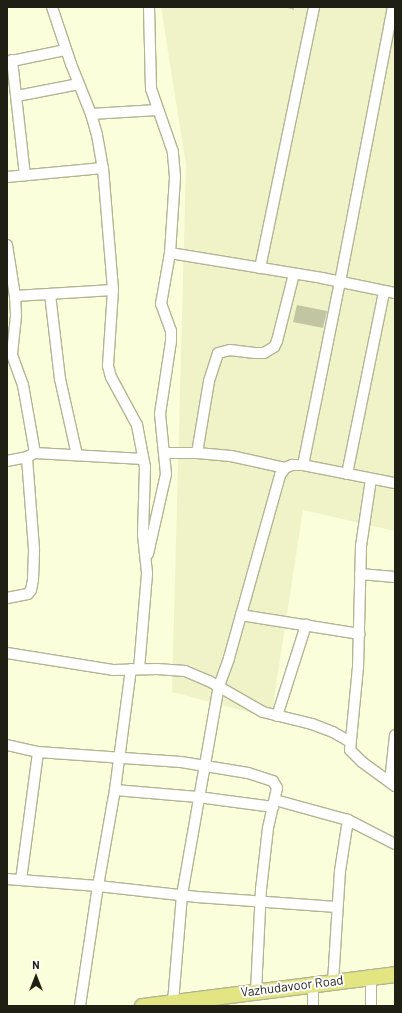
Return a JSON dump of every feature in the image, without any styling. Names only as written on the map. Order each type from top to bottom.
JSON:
[{"type":"main road","name":"Vazhudavoor Road","points":[[142,1006],[395,974]]},
{"type":"street","points":[[52,7],[65,50],[91,114],[103,168],[113,290],[108,366],[111,377],[137,425],[145,475],[142,535],[147,560]]},
{"type":"street","points":[[80,1006],[98,886],[135,669],[147,560],[166,474],[160,414],[171,341],[171,331],[161,304],[170,253],[175,165],[169,140],[157,110],[150,78],[149,7]]},
{"type":"street","points":[[260,268],[314,7]]},
{"type":"street","points":[[303,465],[393,7]]},
{"type":"street","points":[[25,175],[17,96],[10,61],[65,50]]},
{"type":"street","points":[[17,96],[79,84]]},
{"type":"street","points":[[91,114],[157,110]]},
{"type":"street","points":[[7,177],[103,168]]},
{"type":"street","points":[[7,245],[15,296],[12,316],[10,355],[23,385],[31,455],[34,549],[32,590],[28,594],[7,598]]},
{"type":"street","points":[[170,253],[340,282],[395,293]]},
{"type":"street","points":[[197,453],[209,381],[218,353],[230,350],[264,353],[274,348],[277,342],[294,274]]},
{"type":"street","points":[[15,296],[113,290]]},
{"type":"street","points":[[347,474],[384,292]]},
{"type":"street","points":[[50,294],[60,380],[77,455]]},
{"type":"street","points":[[164,453],[197,453],[231,456],[285,468]]},
{"type":"street","points":[[7,461],[31,455],[77,455],[143,459]]},
{"type":"street","points":[[166,1004],[198,797],[219,686],[241,615],[280,475],[285,468],[292,465],[303,465],[395,483]]},
{"type":"street","points":[[371,479],[363,526],[360,574],[358,667],[350,750],[354,755],[392,784]]},
{"type":"street","points":[[360,574],[395,577]]},
{"type":"street","points":[[241,615],[359,634]]},
{"type":"street","points":[[277,716],[306,625]]},
{"type":"street","points":[[7,653],[92,668],[113,670],[135,669],[185,671],[219,686],[263,712],[312,724],[333,732],[350,742]]},
{"type":"street","points":[[392,784],[395,735]]},
{"type":"street","points":[[7,745],[38,752],[204,765],[248,773],[269,779],[276,784],[277,788],[268,828],[260,902],[256,992]]},
{"type":"street","points":[[21,880],[38,752]]},
{"type":"street","points":[[115,790],[274,803],[348,820],[395,844]]},
{"type":"street","points":[[333,982],[341,853],[348,820]]},
{"type":"street","points":[[7,879],[98,886],[260,902],[338,907]]},
{"type":"street","points":[[371,976],[371,1006]]},
{"type":"street","points":[[313,984],[313,1006]]},
{"type":"shaded area","points":[[161,7],[395,7],[395,531],[303,510],[271,718],[172,692],[186,165]]},
{"type":"building","points":[[285,7],[294,7],[294,10]]},
{"type":"building","points":[[297,305],[327,311],[323,328],[293,322]]}]
